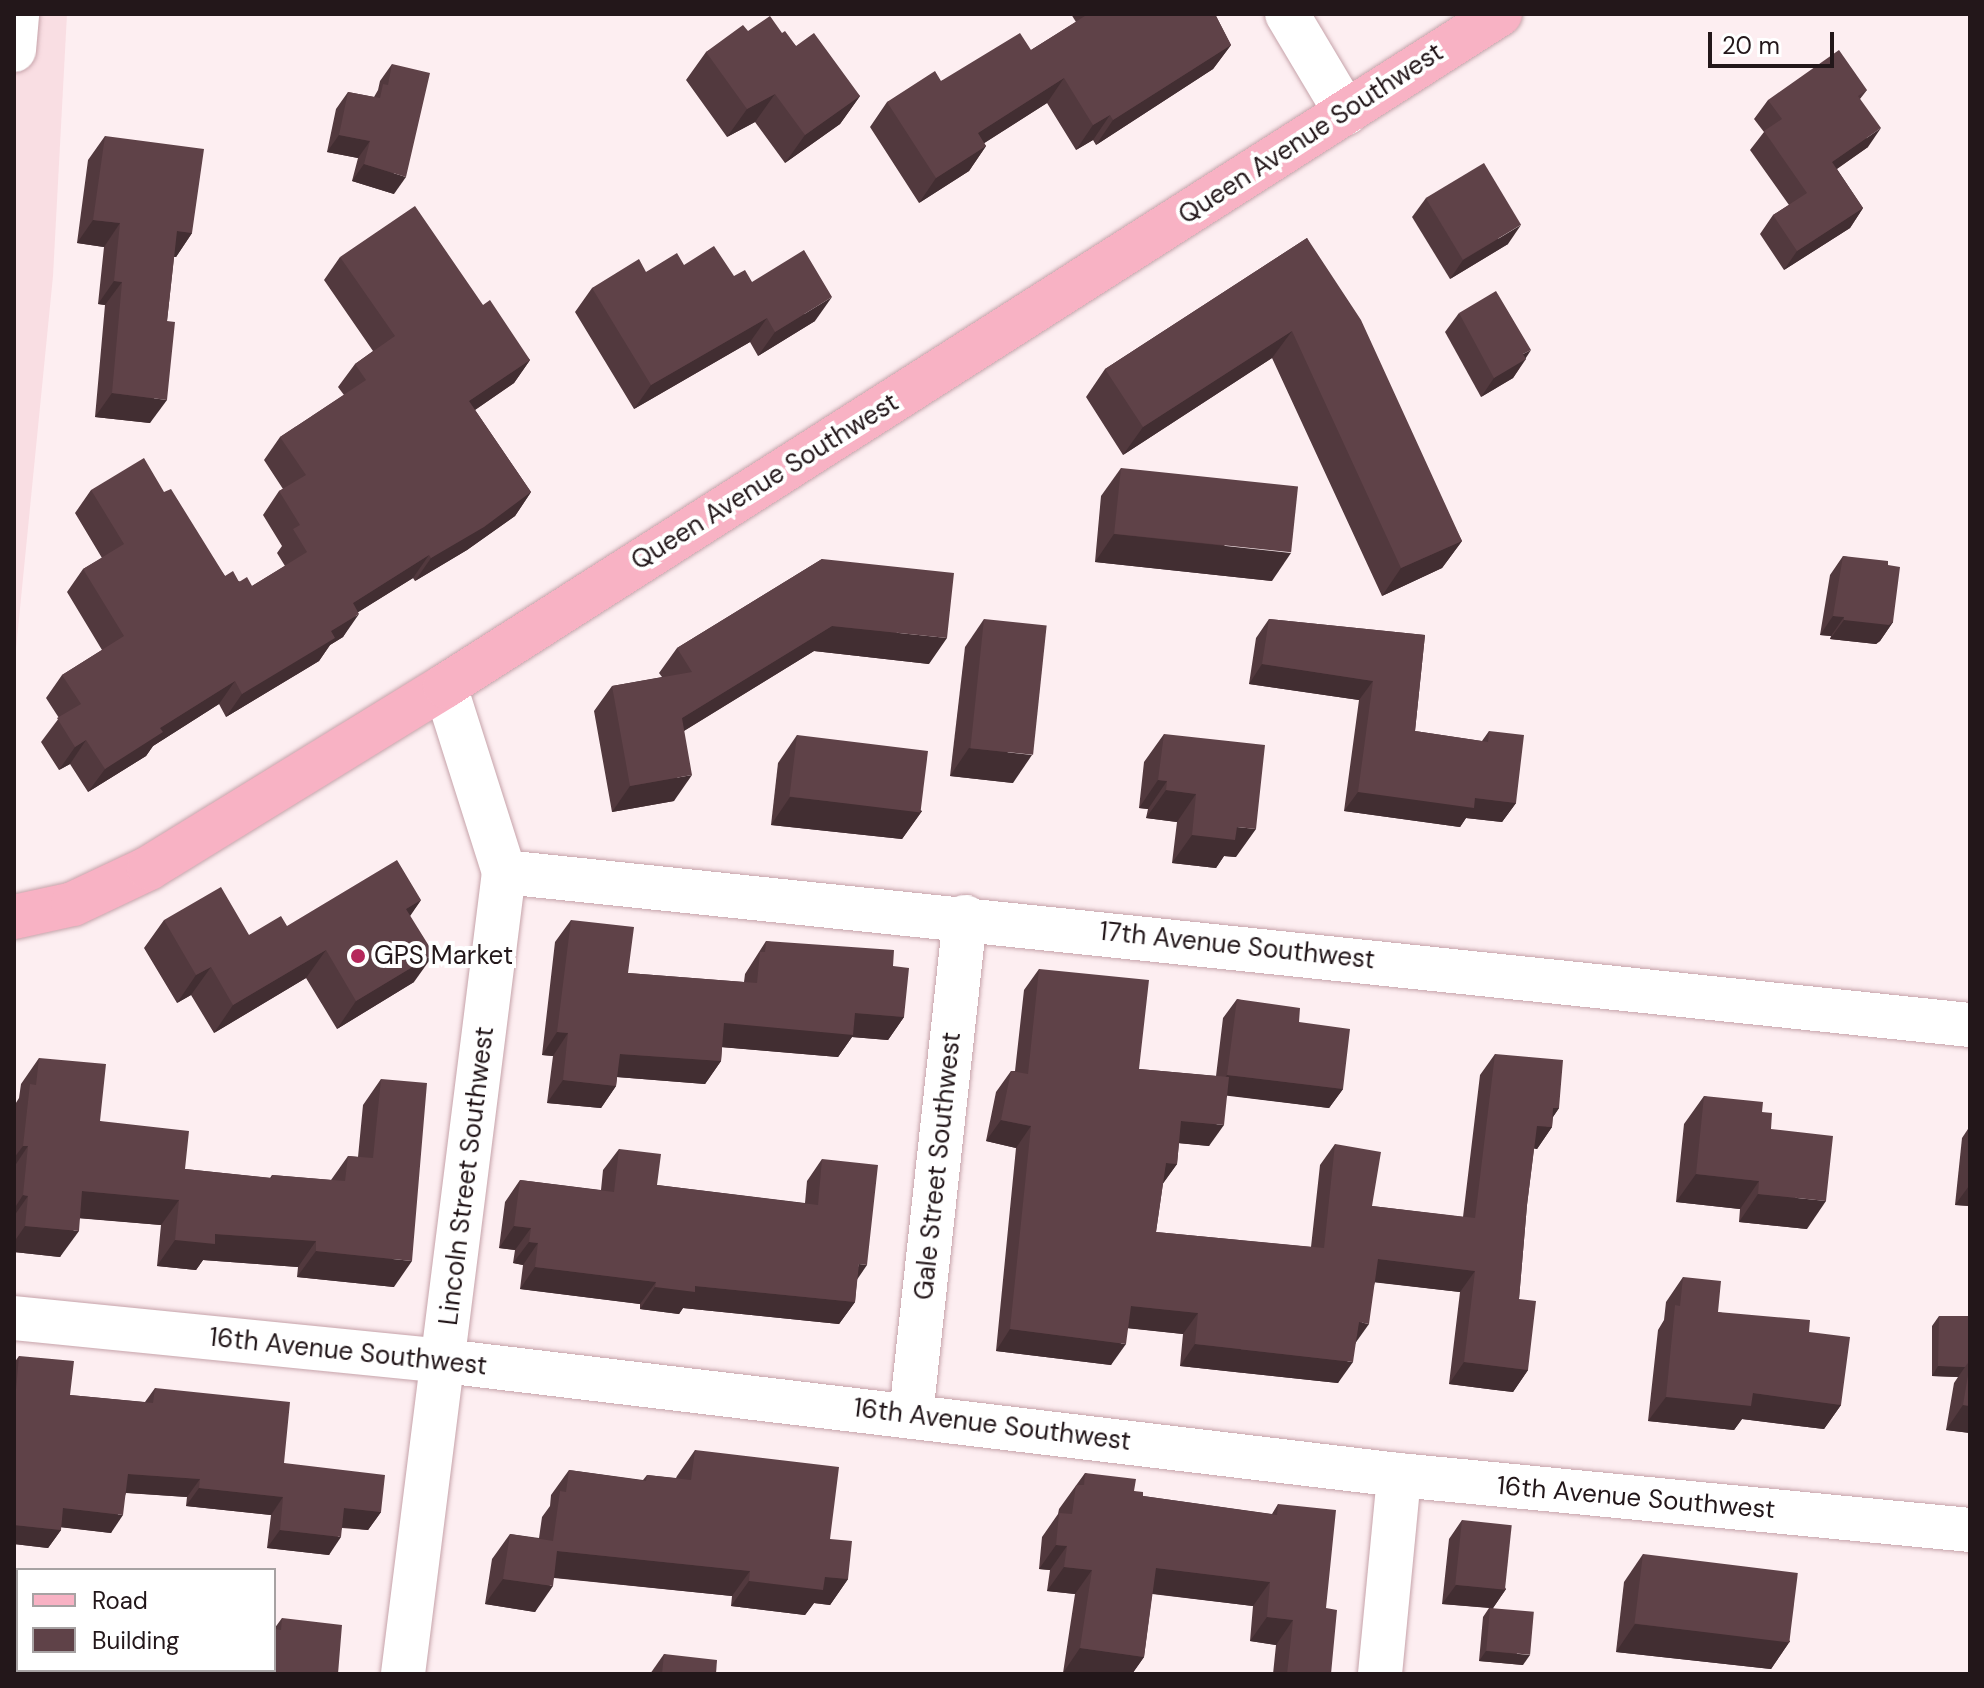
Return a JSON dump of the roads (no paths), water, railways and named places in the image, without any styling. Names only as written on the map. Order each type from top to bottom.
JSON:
[{"type":"main road","name":"Queen Avenue Southwest","points":[[14,917],[73,904],[149,868],[445,686],[1500,14]]},
{"type":"street","points":[[14,50],[17,14]]},
{"type":"street","points":[[1287,14],[1346,113]]},
{"type":"street","name":"Lincoln Street Southwest","points":[[403,1674],[504,872],[445,686]]},
{"type":"street","name":"17th Avenue Southwest","points":[[504,872],[965,917],[1970,1025]]},
{"type":"street","name":"Gale Street Southwest","points":[[911,1415],[965,917]]},
{"type":"street","name":"16th Avenue Southwest","points":[[14,1318],[444,1361],[1399,1475],[1970,1530]]},
{"type":"street","points":[[1380,1674],[1399,1475]]},
{"type":"place","name":"GPS Market","points":[[358,956]]}]
